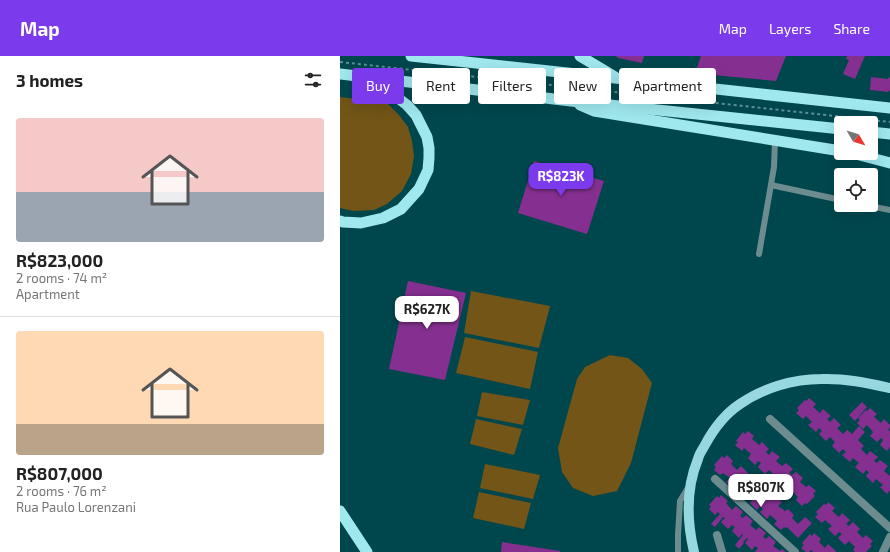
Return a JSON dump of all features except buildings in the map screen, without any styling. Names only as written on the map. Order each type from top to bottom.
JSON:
[{"type":"highway","points":[[411,56],[619,79]]},
{"type":"highway","points":[[580,56],[619,79]]},
{"type":"highway","points":[[340,74],[352,75]]},
{"type":"highway","points":[[404,81],[554,98]]},
{"type":"highway","points":[[716,89],[890,108]]},
{"type":"highway","points":[[340,221],[361,223],[383,218],[401,209],[419,189],[428,170],[429,148],[427,137],[416,115],[404,103]]},
{"type":"highway","points":[[579,104],[594,111],[834,150]]},
{"type":"highway","points":[[608,104],[834,128]]},
{"type":"highway","points":[[878,133],[890,134]]},
{"type":"highway","points":[[878,160],[890,163]]},
{"type":"highway","points":[[340,511],[367,552]]},
{"type":"main road","points":[[694,552],[690,526],[689,500],[698,458],[710,436],[720,422],[740,404],[759,393],[780,384],[804,380],[821,379],[859,382],[890,388]]},
{"type":"street","points":[[770,419],[890,528]]},
{"type":"street","points":[[715,479],[795,552]]},
{"type":"street","points":[[717,534],[722,552]]},
{"type":"street","points":[[883,552],[890,537]]},
{"type":"lane","points":[[759,254],[774,167],[775,140]]},
{"type":"lane","points":[[771,185],[834,198]]},
{"type":"lane","points":[[878,208],[890,210]]},
{"type":"lane","points":[[678,552],[680,501],[692,481]]},
{"type":"path","points":[[340,62],[890,122]]},
{"type":"shaded area","points":[[340,97],[352,99],[352,104],[388,104],[408,127],[414,156],[411,174],[402,191],[387,204],[374,210],[353,211],[340,208]]},
{"type":"shaded area","points":[[471,291],[550,306],[539,348],[464,333]]},
{"type":"shaded area","points":[[465,337],[538,352],[530,389],[456,373]]},
{"type":"shaded area","points":[[610,355],[628,358],[642,369],[652,383],[631,463],[617,491],[593,496],[573,488],[562,472],[558,448],[577,379],[585,367]]},
{"type":"shaded area","points":[[482,392],[530,400],[523,425],[477,416]]},
{"type":"shaded area","points":[[476,419],[522,429],[514,455],[470,444]]},
{"type":"shaded area","points":[[485,464],[540,475],[533,499],[480,488]]},
{"type":"shaded area","points":[[479,492],[531,503],[524,529],[473,518]]}]
